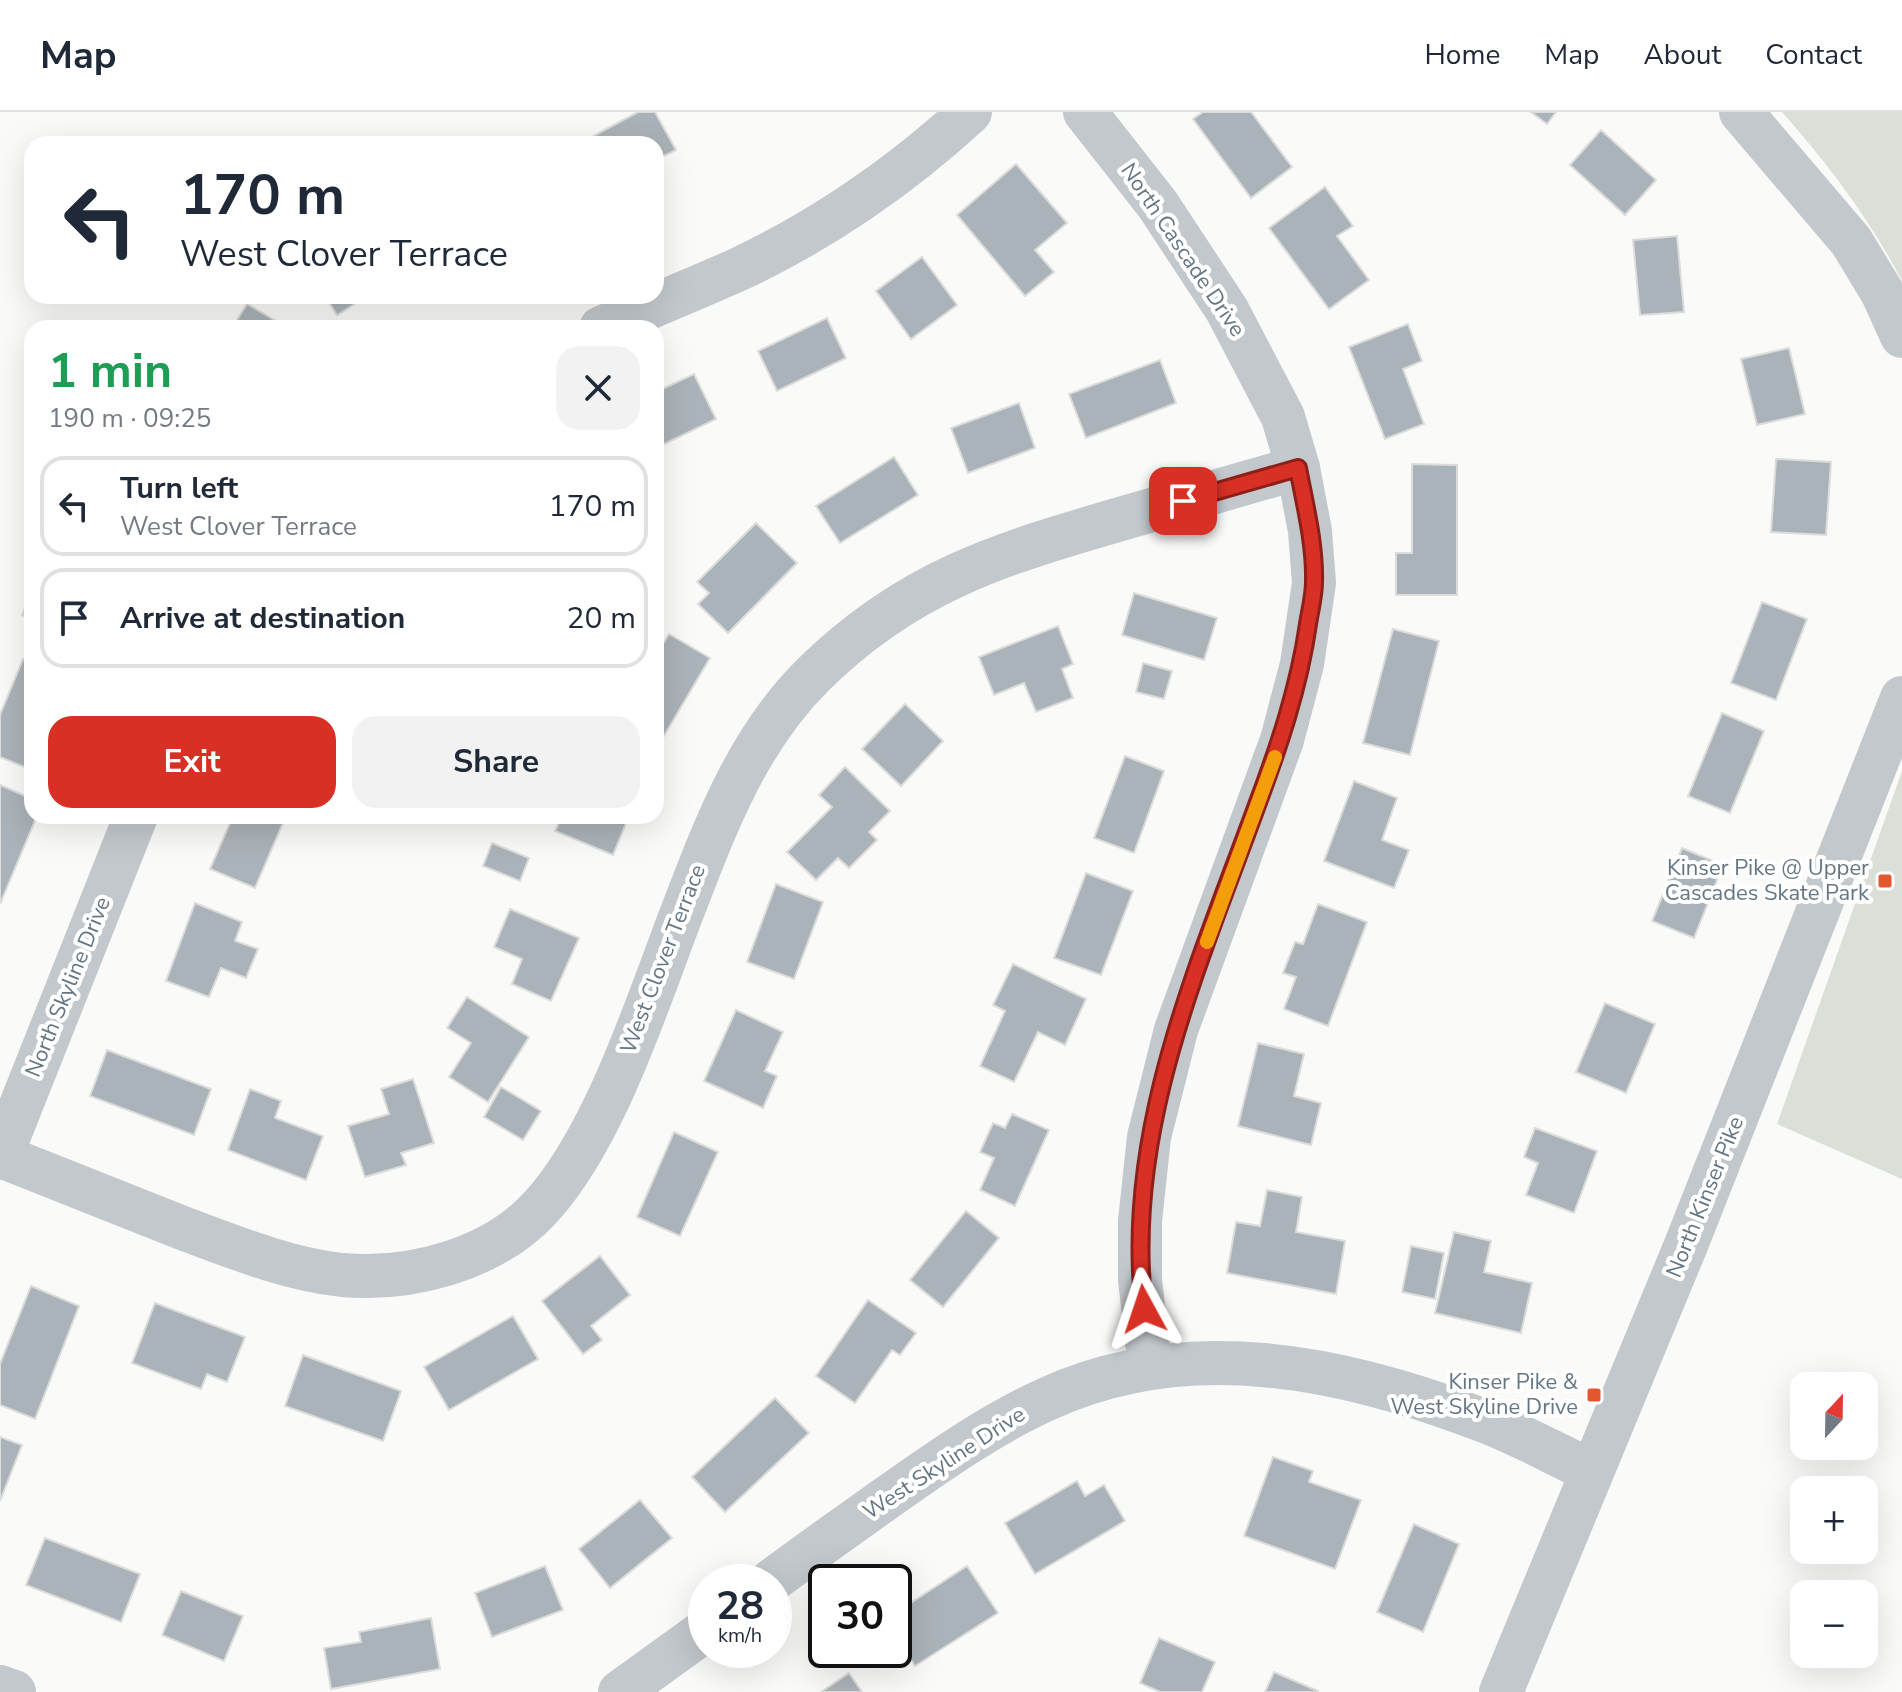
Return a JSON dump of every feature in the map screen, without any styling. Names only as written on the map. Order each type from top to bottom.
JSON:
[{"type":"street","points":[[664,301],[739,269],[821,224],[897,173],[970,112]]},
{"type":"street","name":"North Cascade Drive","points":[[1085,112],[1158,205],[1227,310],[1283,417],[1298,468],[1310,531],[1314,583],[1302,664],[1282,740],[1176,1030],[1149,1137],[1140,1236],[1140,1280],[1150,1368]]},
{"type":"street","points":[[1741,112],[1851,241],[1882,292],[1902,336]]},
{"type":"street","points":[[620,320],[657,304]]},
{"type":"street","name":"West Clover Terrace","points":[[1,1157],[215,1240],[299,1267],[342,1275],[383,1276],[431,1268],[470,1257],[508,1235],[538,1211],[564,1178],[590,1134],[643,1014],[730,793],[781,712],[810,677],[889,610],[937,583],[984,562],[1039,542],[1298,468]]},
{"type":"street","name":"North Kinser Pike","points":[[1501,1692],[1894,748],[1902,698]]},
{"type":"street","name":"North Skyline Drive","points":[[1,1157],[133,824]]},
{"type":"street","name":"West Skyline Drive","points":[[792,1566],[991,1428],[1048,1398],[1093,1381],[1150,1368],[1235,1361],[1342,1376],[1485,1421],[1592,1471]]},
{"type":"street","points":[[620,1692],[673,1676],[688,1655]]},
{"type":"street","points":[[0,1687],[14,1692]]},
{"type":"shaded area","points":[[1782,112],[1902,112],[1902,281],[1847,193]]},
{"type":"shaded area","points":[[1902,771],[1902,1179],[1777,1124]]},
{"type":"building","points":[[638,112],[655,112],[676,150],[664,156],[664,136],[593,136]]},
{"type":"building","points":[[1203,112],[1251,112],[1292,167],[1251,198],[1193,119]]},
{"type":"building","points":[[1531,112],[1556,112],[1547,124]]},
{"type":"building","points":[[1601,130],[1656,180],[1625,215],[1570,165]]},
{"type":"building","points":[[1016,164],[1067,223],[1035,250],[1054,272],[1025,296],[957,215]]},
{"type":"building","points":[[1325,187],[1353,226],[1337,236],[1369,280],[1329,309],[1269,228]]},
{"type":"building","points":[[1677,236],[1684,312],[1640,315],[1633,240]]},
{"type":"building","points":[[922,257],[957,305],[911,339],[876,291]]},
{"type":"building","points":[[247,304],[274,320],[237,320]]},
{"type":"building","points":[[330,304],[354,304],[337,315]]},
{"type":"building","points":[[827,318],[846,358],[777,391],[758,351]]},
{"type":"building","points":[[1408,324],[1422,361],[1403,369],[1424,424],[1385,439],[1349,347]]},
{"type":"building","points":[[1789,348],[1805,414],[1757,425],[1741,359]]},
{"type":"building","points":[[1160,360],[1176,403],[1086,438],[1069,394]]},
{"type":"building","points":[[694,374],[716,419],[664,444],[664,388]]},
{"type":"building","points":[[1019,403],[1035,448],[968,473],[951,428]]},
{"type":"building","points":[[894,457],[918,495],[840,543],[816,506]]},
{"type":"building","points":[[1776,459],[1831,462],[1826,535],[1771,532]]},
{"type":"building","points":[[1412,464],[1457,465],[1457,595],[1396,595],[1396,553],[1412,553]]},
{"type":"building","points":[[756,523],[797,563],[728,633],[698,604],[709,593],[697,582]]},
{"type":"building","points":[[1134,593],[1217,618],[1204,660],[1122,635]]},
{"type":"building","points":[[1762,602],[1807,619],[1776,700],[1731,683]]},
{"type":"building","points":[[1058,626],[1073,664],[1062,669],[1073,698],[1036,712],[1024,683],[994,695],[979,657]]},
{"type":"building","points":[[1393,629],[1439,641],[1410,755],[1363,743]]},
{"type":"building","points":[[669,634],[710,658],[664,736],[664,642]]},
{"type":"building","points":[[23,659],[24,767],[0,757],[0,715]]},
{"type":"building","points":[[1143,663],[1172,671],[1164,699],[1136,692]]},
{"type":"building","points":[[905,704],[943,741],[901,786],[862,749]]},
{"type":"building","points":[[1722,713],[1764,731],[1730,813],[1688,796]]},
{"type":"building","points":[[1125,756],[1164,771],[1134,853],[1094,838]]},
{"type":"building","points":[[845,767],[890,811],[869,832],[877,840],[849,868],[838,858],[816,880],[787,852],[832,807],[819,795]]},
{"type":"building","points":[[1354,781],[1397,798],[1382,840],[1409,850],[1394,888],[1324,861]]},
{"type":"building","points":[[0,785],[24,796],[24,824],[34,824],[0,904]]},
{"type":"building","points":[[230,824],[283,824],[255,888],[210,869]]},
{"type":"building","points":[[558,824],[626,824],[613,855],[555,831]]},
{"type":"building","points":[[492,843],[529,858],[520,881],[483,866]]},
{"type":"building","points":[[1682,848],[1723,865],[1694,938],[1652,921]]},
{"type":"building","points":[[1086,873],[1133,891],[1101,975],[1054,958]]},
{"type":"building","points":[[776,884],[823,902],[794,979],[747,962]]},
{"type":"building","points":[[195,903],[242,922],[235,941],[258,949],[246,978],[221,968],[209,997],[166,981]]},
{"type":"building","points":[[1318,904],[1367,922],[1328,1026],[1284,1009],[1296,977],[1283,973],[1295,942],[1303,944]]},
{"type":"building","points":[[510,909],[579,938],[551,1001],[512,984],[522,959],[494,947]]},
{"type":"building","points":[[1013,964],[1086,999],[1065,1045],[1038,1032],[1014,1082],[980,1066],[1005,1011],[993,1005]]},
{"type":"building","points":[[467,997],[529,1037],[488,1102],[449,1077],[471,1043],[447,1028]]},
{"type":"building","points":[[1605,1003],[1655,1024],[1626,1093],[1576,1072]]},
{"type":"building","points":[[736,1010],[783,1032],[765,1071],[777,1076],[763,1108],[704,1081]]},
{"type":"building","points":[[1258,1043],[1304,1054],[1294,1096],[1321,1103],[1311,1145],[1238,1126]]},
{"type":"building","points":[[107,1050],[211,1089],[194,1135],[90,1096]]},
{"type":"building","points":[[413,1079],[434,1143],[401,1153],[406,1165],[365,1177],[348,1126],[389,1114],[381,1089]]},
{"type":"building","points":[[501,1087],[541,1111],[523,1140],[484,1117]]},
{"type":"building","points":[[250,1089],[281,1101],[275,1118],[323,1136],[306,1180],[228,1150]]},
{"type":"building","points":[[1012,1114],[1049,1130],[1015,1206],[980,1190],[994,1158],[980,1152],[993,1123],[1005,1128]]},
{"type":"building","points":[[1535,1128],[1597,1151],[1574,1213],[1526,1195],[1538,1163],[1524,1157]]},
{"type":"building","points":[[674,1132],[718,1152],[680,1236],[637,1217]]},
{"type":"building","points":[[1267,1190],[1302,1197],[1296,1232],[1345,1241],[1336,1294],[1227,1273],[1236,1222],[1260,1226]]},
{"type":"building","points":[[966,1211],[999,1238],[943,1307],[910,1280]]},
{"type":"building","points":[[1454,1232],[1491,1241],[1484,1272],[1532,1283],[1521,1333],[1435,1313]]},
{"type":"building","points":[[1411,1246],[1444,1253],[1435,1299],[1402,1292]]},
{"type":"building","points":[[600,1256],[630,1295],[591,1326],[602,1340],[583,1354],[542,1301]]},
{"type":"building","points":[[31,1286],[79,1306],[35,1419],[0,1405],[0,1364]]},
{"type":"building","points":[[868,1300],[916,1333],[900,1355],[892,1350],[855,1403],[816,1376]]},
{"type":"building","points":[[155,1303],[245,1337],[227,1382],[207,1374],[201,1389],[132,1363]]},
{"type":"building","points":[[513,1316],[538,1359],[449,1410],[424,1367]]},
{"type":"building","points":[[303,1355],[401,1391],[383,1441],[285,1406]]},
{"type":"building","points":[[775,1398],[809,1433],[725,1512],[692,1477]]},
{"type":"building","points":[[0,1437],[22,1445],[0,1501]]},
{"type":"building","points":[[1273,1457],[1313,1471],[1309,1482],[1361,1500],[1335,1569],[1244,1536]]},
{"type":"building","points":[[1077,1481],[1085,1496],[1104,1485],[1125,1521],[1035,1574],[1005,1523]]},
{"type":"building","points":[[640,1500],[672,1538],[610,1588],[579,1549]]},
{"type":"building","points":[[1414,1524],[1459,1544],[1423,1632],[1377,1612]]},
{"type":"building","points":[[45,1538],[140,1574],[121,1622],[26,1585]]},
{"type":"building","points":[[545,1566],[563,1610],[492,1637],[475,1593]]},
{"type":"building","points":[[967,1566],[998,1613],[915,1666],[912,1661],[912,1602]]},
{"type":"building","points":[[181,1591],[243,1616],[224,1661],[162,1635]]},
{"type":"building","points":[[431,1618],[440,1669],[331,1689],[324,1648],[361,1642],[359,1632]]},
{"type":"building","points":[[1159,1638],[1215,1662],[1202,1692],[1160,1692],[1140,1683]]},
{"type":"building","points":[[1274,1672],[1318,1691],[1318,1692],[1265,1692]]},
{"type":"building","points":[[849,1673],[862,1692],[821,1692]]},
{"type":"slow traffic","points":[[1207,942],[1275,757]]},
{"type":"place","name":"Kinser Pike @ Upper Cascades Skate Park","points":[[1885,881]]},
{"type":"place","name":"Kinser Pike & West Skyline Drive","points":[[1594,1395]]},
{"type":"route","points":[[1144,1309],[1140,1280],[1140,1221],[1149,1137],[1176,1030],[1282,740],[1302,664],[1314,583],[1310,531],[1298,468],[1183,501]]}]
